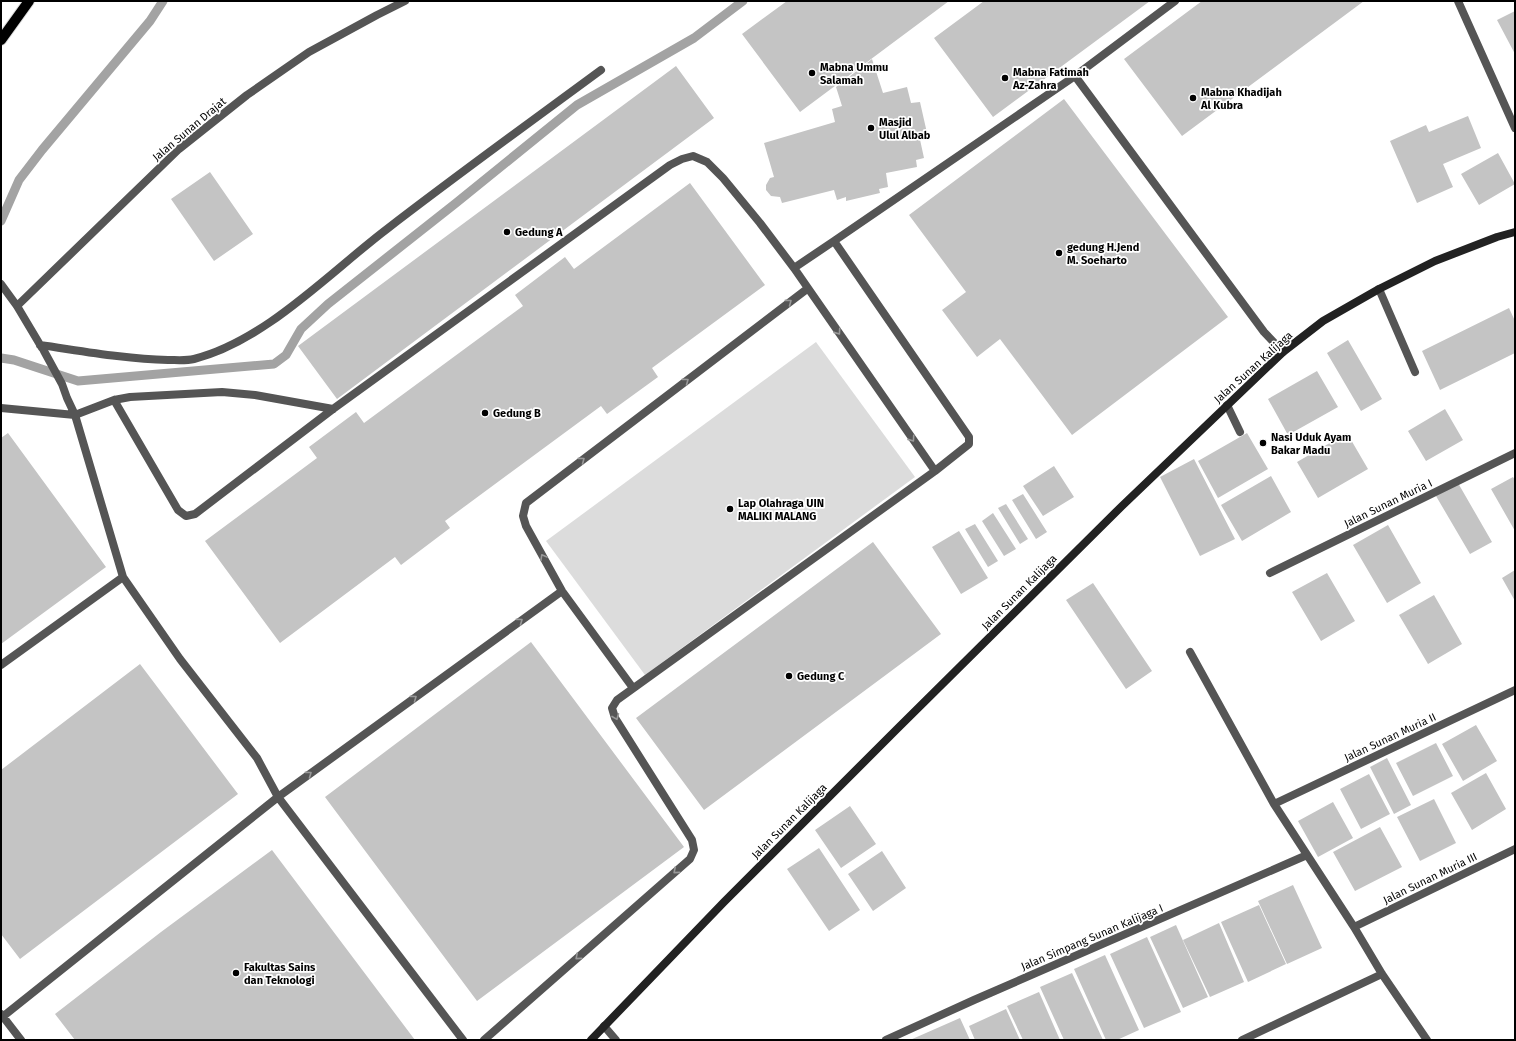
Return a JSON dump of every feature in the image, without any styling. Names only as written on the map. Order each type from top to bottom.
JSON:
[{"type":"main road","points":[[1,40],[29,1]]},
{"type":"main road","name":"Jalan Sunan Kalijaga","points":[[591,1040],[724,902],[902,723],[1122,506],[1283,352],[1322,321],[1379,289],[1435,261],[1497,237],[1515,232]]},
{"type":"street","name":"Jalan Sunan Drajat","points":[[17,306],[179,149],[247,95],[309,52],[405,1]]},
{"type":"street","points":[[794,268],[1075,76],[1175,1]]},
{"type":"street","points":[[1458,1],[1515,128]]},
{"type":"street","points":[[42,348],[152,360],[192,360],[236,343],[278,317],[386,230],[601,70]]},
{"type":"street","points":[[1075,76],[1264,332],[1283,352]]},
{"type":"street","points":[[114,400],[178,510],[186,516],[195,514],[333,409],[670,165],[682,159],[693,156],[707,162],[723,178],[760,223],[794,268],[807,289],[935,471]]},
{"type":"street","points":[[484,1040],[690,859],[694,850],[692,840],[615,718],[612,708],[617,700],[935,471],[968,444],[969,437],[834,241]]},
{"type":"street","points":[[1,284],[17,306],[42,348],[62,384],[75,415],[123,577],[180,658],[256,758],[278,797],[463,1040]]},
{"type":"street","points":[[633,688],[562,591],[526,526],[523,516],[526,503],[807,289]]},
{"type":"street","points":[[1379,289],[1415,372]]},
{"type":"street","points":[[1,408],[75,415],[114,400],[130,397],[222,392],[255,395],[333,409]]},
{"type":"street","points":[[1227,405],[1240,432]]},
{"type":"street","name":"Jalan Sunan Muria I","points":[[1270,573],[1515,453]]},
{"type":"street","points":[[1,665],[123,577]]},
{"type":"street","points":[[21,1040],[2,1016],[278,797],[562,591]]},
{"type":"street","points":[[1190,652],[1274,804],[1354,927],[1382,974],[1427,1040]]},
{"type":"street","name":"Jalan Sunan Muria II","points":[[1274,804],[1515,690]]},
{"type":"street","name":"Jalan Sunan Muria III","points":[[1354,927],[1515,849]]},
{"type":"street","name":"Jalan Simpang Sunan Kalijaga I","points":[[886,1040],[974,1000],[1307,855]]},
{"type":"street","points":[[1242,1040],[1382,974]]},
{"type":"street","points":[[604,1026],[616,1040]]},
{"type":"shaded area","name":"Lap Olahraga UIN MALIKI MALANG","points":[[816,342],[915,477],[645,675],[546,541]]},
{"type":"building","name":"Mabna Ummu Salamah","points":[[787,1],[949,1],[800,112],[742,34]]},
{"type":"building","name":"Mabna Fatimah Az-Zahra","points":[[984,1],[1150,1],[993,117],[934,38]]},
{"type":"building","name":"Mabna Khadijah Al Kubra","points":[[1202,1],[1364,1],[1182,136],[1124,59]]},
{"type":"building","points":[[1515,11],[1515,54],[1497,20]]},
{"type":"building","name":"Masjid Ulul Albab","points":[[872,59],[883,93],[907,87],[911,103],[920,102],[927,133],[919,135],[924,158],[916,160],[917,167],[886,173],[888,187],[879,189],[880,193],[846,201],[846,197],[837,200],[834,190],[782,203],[780,197],[771,196],[766,190],[766,185],[770,178],[774,177],[764,143],[835,122],[832,109],[842,106],[836,87]]},
{"type":"building","name":"Gedung A","points":[[676,66],[714,118],[337,399],[298,346]]},
{"type":"building","name":"gedung H.Jend M. Soeharto","points":[[1064,99],[1228,317],[1072,435],[1000,339],[977,357],[942,310],[966,292],[909,215]]},
{"type":"building","points":[[1468,116],[1481,148],[1443,164],[1453,187],[1417,203],[1390,141],[1426,125],[1429,132]]},
{"type":"building","points":[[1498,153],[1515,184],[1479,205],[1461,174]]},
{"type":"building","points":[[210,172],[253,234],[214,261],[171,199]]},
{"type":"building","name":"Gedung B","points":[[690,183],[765,285],[652,368],[658,377],[607,414],[601,406],[445,521],[450,528],[401,565],[395,557],[280,643],[205,541],[317,458],[309,447],[356,412],[364,423],[523,306],[515,295],[565,257],[574,269]]},
{"type":"building","points":[[1509,308],[1515,321],[1515,353],[1440,390],[1422,351]]},
{"type":"building","points":[[1348,340],[1382,399],[1361,411],[1327,353]]},
{"type":"building","points":[[1317,371],[1338,407],[1288,435],[1268,399]]},
{"type":"building","points":[[1445,409],[1463,440],[1426,461],[1408,431]]},
{"type":"building","points":[[8,433],[106,567],[1,644],[1,438]]},
{"type":"building","points":[[1247,433],[1268,469],[1218,498],[1198,461]]},
{"type":"building","points":[[1347,433],[1368,469],[1318,498],[1297,462]]},
{"type":"building","points":[[1194,459],[1235,539],[1200,556],[1160,477]]},
{"type":"building","points":[[1054,466],[1074,497],[1043,516],[1023,486]]},
{"type":"building","points":[[1271,476],[1291,512],[1242,541],[1221,505]]},
{"type":"building","points":[[1513,477],[1515,480],[1515,531],[1491,489]]},
{"type":"building","points":[[1458,483],[1492,542],[1470,554],[1436,496]]},
{"type":"building","points":[[1023,494],[1047,532],[1036,539],[1012,500]]},
{"type":"building","points":[[1006,504],[1028,539],[1020,544],[998,508]]},
{"type":"building","points":[[993,513],[1016,549],[1004,556],[982,521]]},
{"type":"building","points":[[975,524],[998,561],[988,567],[965,529]]},
{"type":"building","points":[[1388,525],[1421,583],[1387,603],[1353,545]]},
{"type":"building","points":[[959,531],[988,578],[961,594],[932,547]]},
{"type":"building","name":"Gedung C","points":[[873,542],[941,634],[704,810],[636,718]]},
{"type":"building","points":[[1515,570],[1515,601],[1502,578]]},
{"type":"building","points":[[1327,573],[1355,621],[1321,641],[1292,592]]},
{"type":"building","points":[[1093,583],[1152,671],[1126,689],[1066,600]]},
{"type":"building","points":[[1434,595],[1462,644],[1428,664],[1399,615]]},
{"type":"building","points":[[531,642],[684,847],[477,1001],[325,797]]},
{"type":"building","points":[[140,664],[238,794],[20,959],[1,934],[1,770]]},
{"type":"building","points":[[1476,725],[1497,761],[1463,781],[1442,744]]},
{"type":"building","points":[[1436,743],[1453,776],[1413,796],[1396,763]]},
{"type":"building","points":[[1387,758],[1411,805],[1394,814],[1370,767]]},
{"type":"building","points":[[1486,773],[1506,809],[1472,830],[1451,793]]},
{"type":"building","points":[[1369,774],[1390,814],[1361,829],[1340,789]]},
{"type":"building","points":[[1434,799],[1456,843],[1420,861],[1397,817]]},
{"type":"building","points":[[1333,802],[1353,838],[1318,857],[1298,821]]},
{"type":"building","points":[[850,806],[876,844],[841,868],[815,830]]},
{"type":"building","points":[[1380,827],[1402,867],[1355,891],[1333,852]]},
{"type":"building","points":[[819,848],[860,910],[829,931],[787,869]]},
{"type":"building","name":"Fakultas Sains dan Teknologi","points":[[272,850],[415,1040],[75,1040],[55,1014],[161,932]]},
{"type":"building","points":[[882,851],[906,888],[873,911],[848,874]]},
{"type":"building","points":[[1293,885],[1322,948],[1287,964],[1258,901]]},
{"type":"building","points":[[1259,905],[1286,964],[1248,982],[1221,922]]},
{"type":"building","points":[[1219,923],[1244,982],[1210,997],[1183,940]]},
{"type":"building","points":[[1176,925],[1208,997],[1183,1008],[1150,937]]},
{"type":"building","points":[[1147,937],[1181,1012],[1144,1028],[1110,954]]},
{"type":"building","points":[[1105,955],[1139,1030],[1117,1040],[1106,1040],[1074,969]]},
{"type":"building","points":[[1072,973],[1103,1040],[1064,1040],[1040,987]]},
{"type":"building","points":[[1039,992],[1060,1040],[1023,1040],[1007,1006]]},
{"type":"building","points":[[1006,1009],[1020,1040],[975,1040],[969,1026]]},
{"type":"building","points":[[960,1018],[970,1040],[910,1040]]},
{"type":"waterway","points":[[1,221],[19,180],[42,150],[150,21],[163,1]]},
{"type":"waterway","points":[[1,358],[14,360],[78,381],[274,364],[286,355],[301,329],[328,304],[577,105],[694,38],[743,1]]},
{"type":"place","name":"Mabna Ummu Salamah","points":[[812,73]]},
{"type":"place","name":"Mabna Fatimah Az-Zahra","points":[[1005,78]]},
{"type":"place","name":"Mabna Khadijah Al Kubra","points":[[1193,98]]},
{"type":"place","name":"Masjid Ulul Albab","points":[[871,128]]},
{"type":"place","name":"Gedung A","points":[[507,232]]},
{"type":"place","name":"gedung H.Jend M. Soeharto","points":[[1059,253]]},
{"type":"place","name":"Gedung B","points":[[485,413]]},
{"type":"place","name":"Nasi Uduk Ayam Bakar Madu","points":[[1263,443]]},
{"type":"place","name":"Lap Olahraga UIN MALIKI MALANG","points":[[730,509]]},
{"type":"place","name":"Gedung C","points":[[789,676]]},
{"type":"place","name":"Fakultas Sains dan Teknologi","points":[[236,973]]}]
